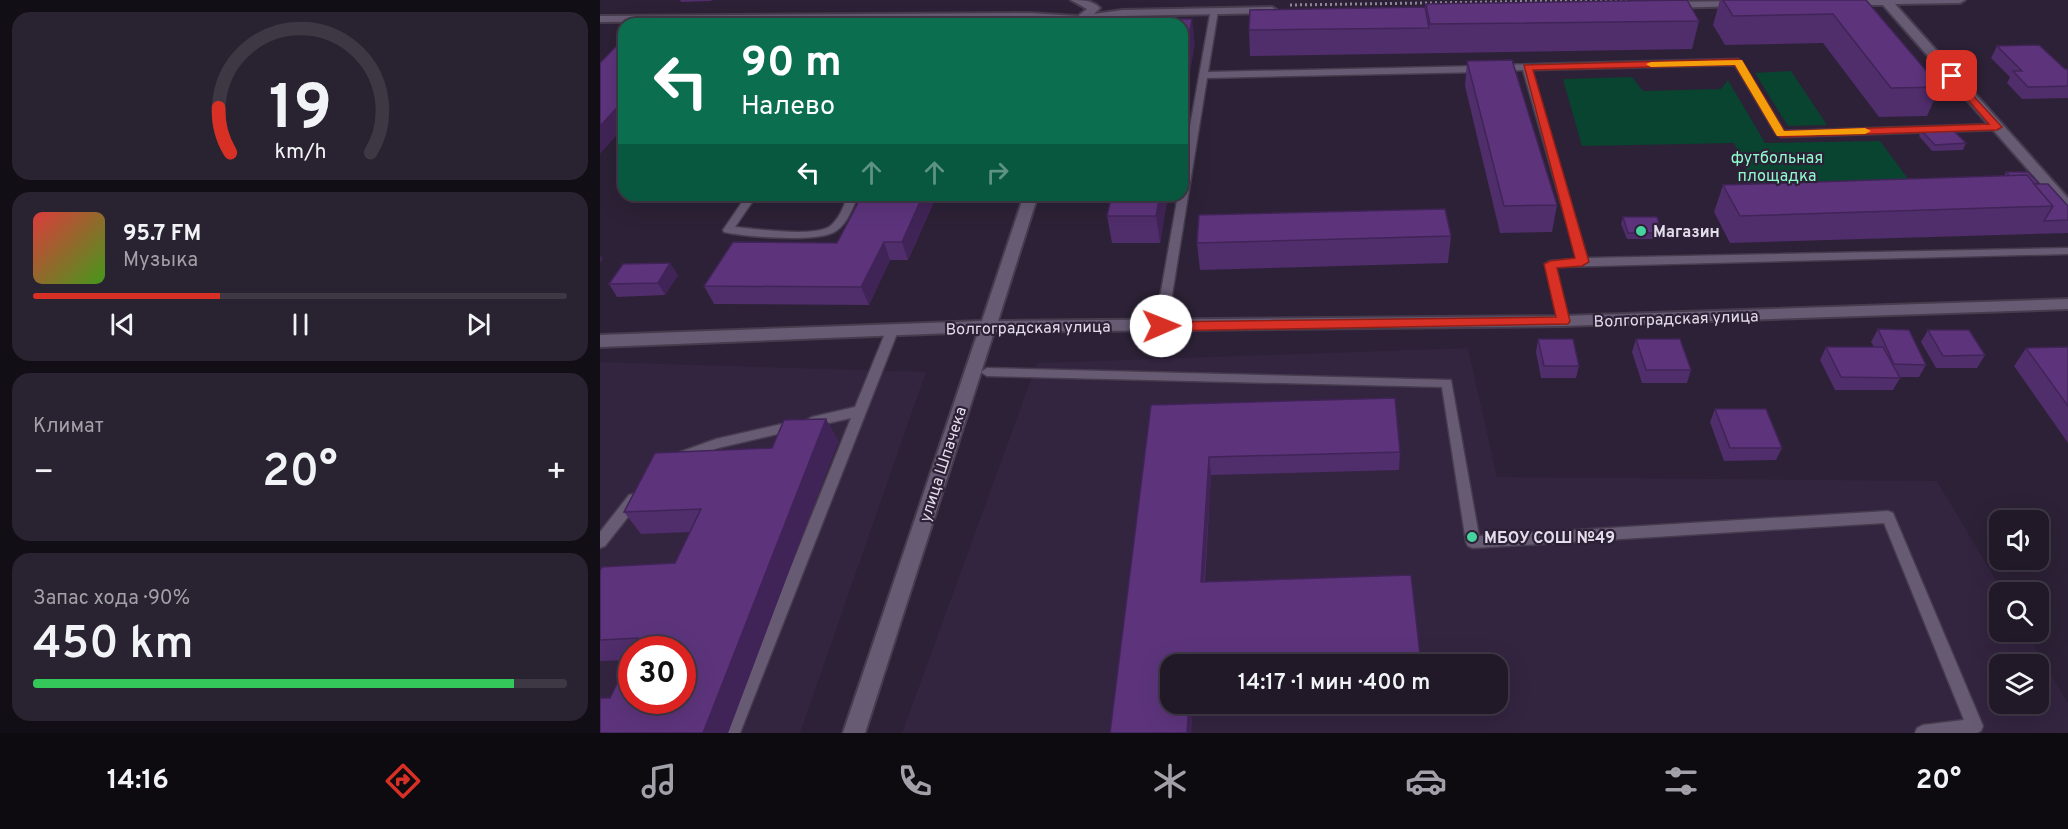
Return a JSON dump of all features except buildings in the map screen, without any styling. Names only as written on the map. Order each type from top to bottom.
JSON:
[{"type":"street","points":[[1040,17],[1071,0]]},
{"type":"street","points":[[1076,0],[1095,8],[1082,18]]},
{"type":"street","points":[[1839,2],[1960,0]]},
{"type":"street","points":[[1886,1],[2068,206]]},
{"type":"street","points":[[1650,5],[1757,3]]},
{"type":"street","points":[[1097,18],[1122,13],[1285,8]]},
{"type":"street","points":[[964,18],[1047,18]]},
{"type":"street","points":[[600,19],[618,19]]},
{"type":"street","name":"улица Шпачека","points":[[854,733],[1029,201]]},
{"type":"street","name":"Волгоградская улица","points":[[600,341],[988,327],[1563,321],[2068,304]]},
{"type":"lane","points":[[1188,165],[1214,11]]},
{"type":"lane","points":[[1203,75],[1738,62],[1781,134],[1997,127]]},
{"type":"lane","points":[[1527,68],[1582,262]]},
{"type":"lane","points":[[748,201],[728,230],[791,233],[831,230],[843,219],[850,201]]},
{"type":"lane","points":[[1161,326],[1182,201]]},
{"type":"lane","points":[[1563,321],[1550,264],[2068,251]]},
{"type":"lane","points":[[732,733],[892,331]]},
{"type":"lane","points":[[987,372],[1447,383],[1473,542],[1888,517],[1975,726],[1923,733]]},
{"type":"lane","points":[[671,462],[716,444],[860,411]]},
{"type":"lane","points":[[600,542],[640,492]]},
{"type":"path","points":[[1285,8],[1628,0]]},
{"type":"shaded area","name":"МБОУ СОШ №49","points":[[1468,348],[1497,477],[1937,481],[1997,582],[1989,582],[1989,642],[2032,642],[2039,654],[1989,654],[1989,714],[2049,714],[2049,671],[2068,703],[2068,733],[902,733],[1037,363]]},
{"type":"shaded area","points":[[600,362],[926,372],[800,733],[600,733]]},
{"type":"green space","points":[[1791,71],[1827,125],[1788,126],[1755,73]]},
{"type":"green space","name":"футбольная площадка","points":[[1632,77],[1643,91],[1721,89],[1728,80],[1765,143],[1880,141],[1914,187],[1756,191],[1734,143],[1582,146],[1563,79]]},
{"type":"slow traffic","points":[[1651,64],[1738,62],[1781,134],[1865,131]]},
{"type":"place","name":"Магазин","points":[[1641,231]]},
{"type":"place","name":"МБОУ СОШ №49","points":[[1472,537]]},
{"type":"route","points":[[1161,326],[1563,321],[1550,264],[1582,262],[1527,68],[1738,62],[1781,134],[1997,127],[1952,76]]}]
